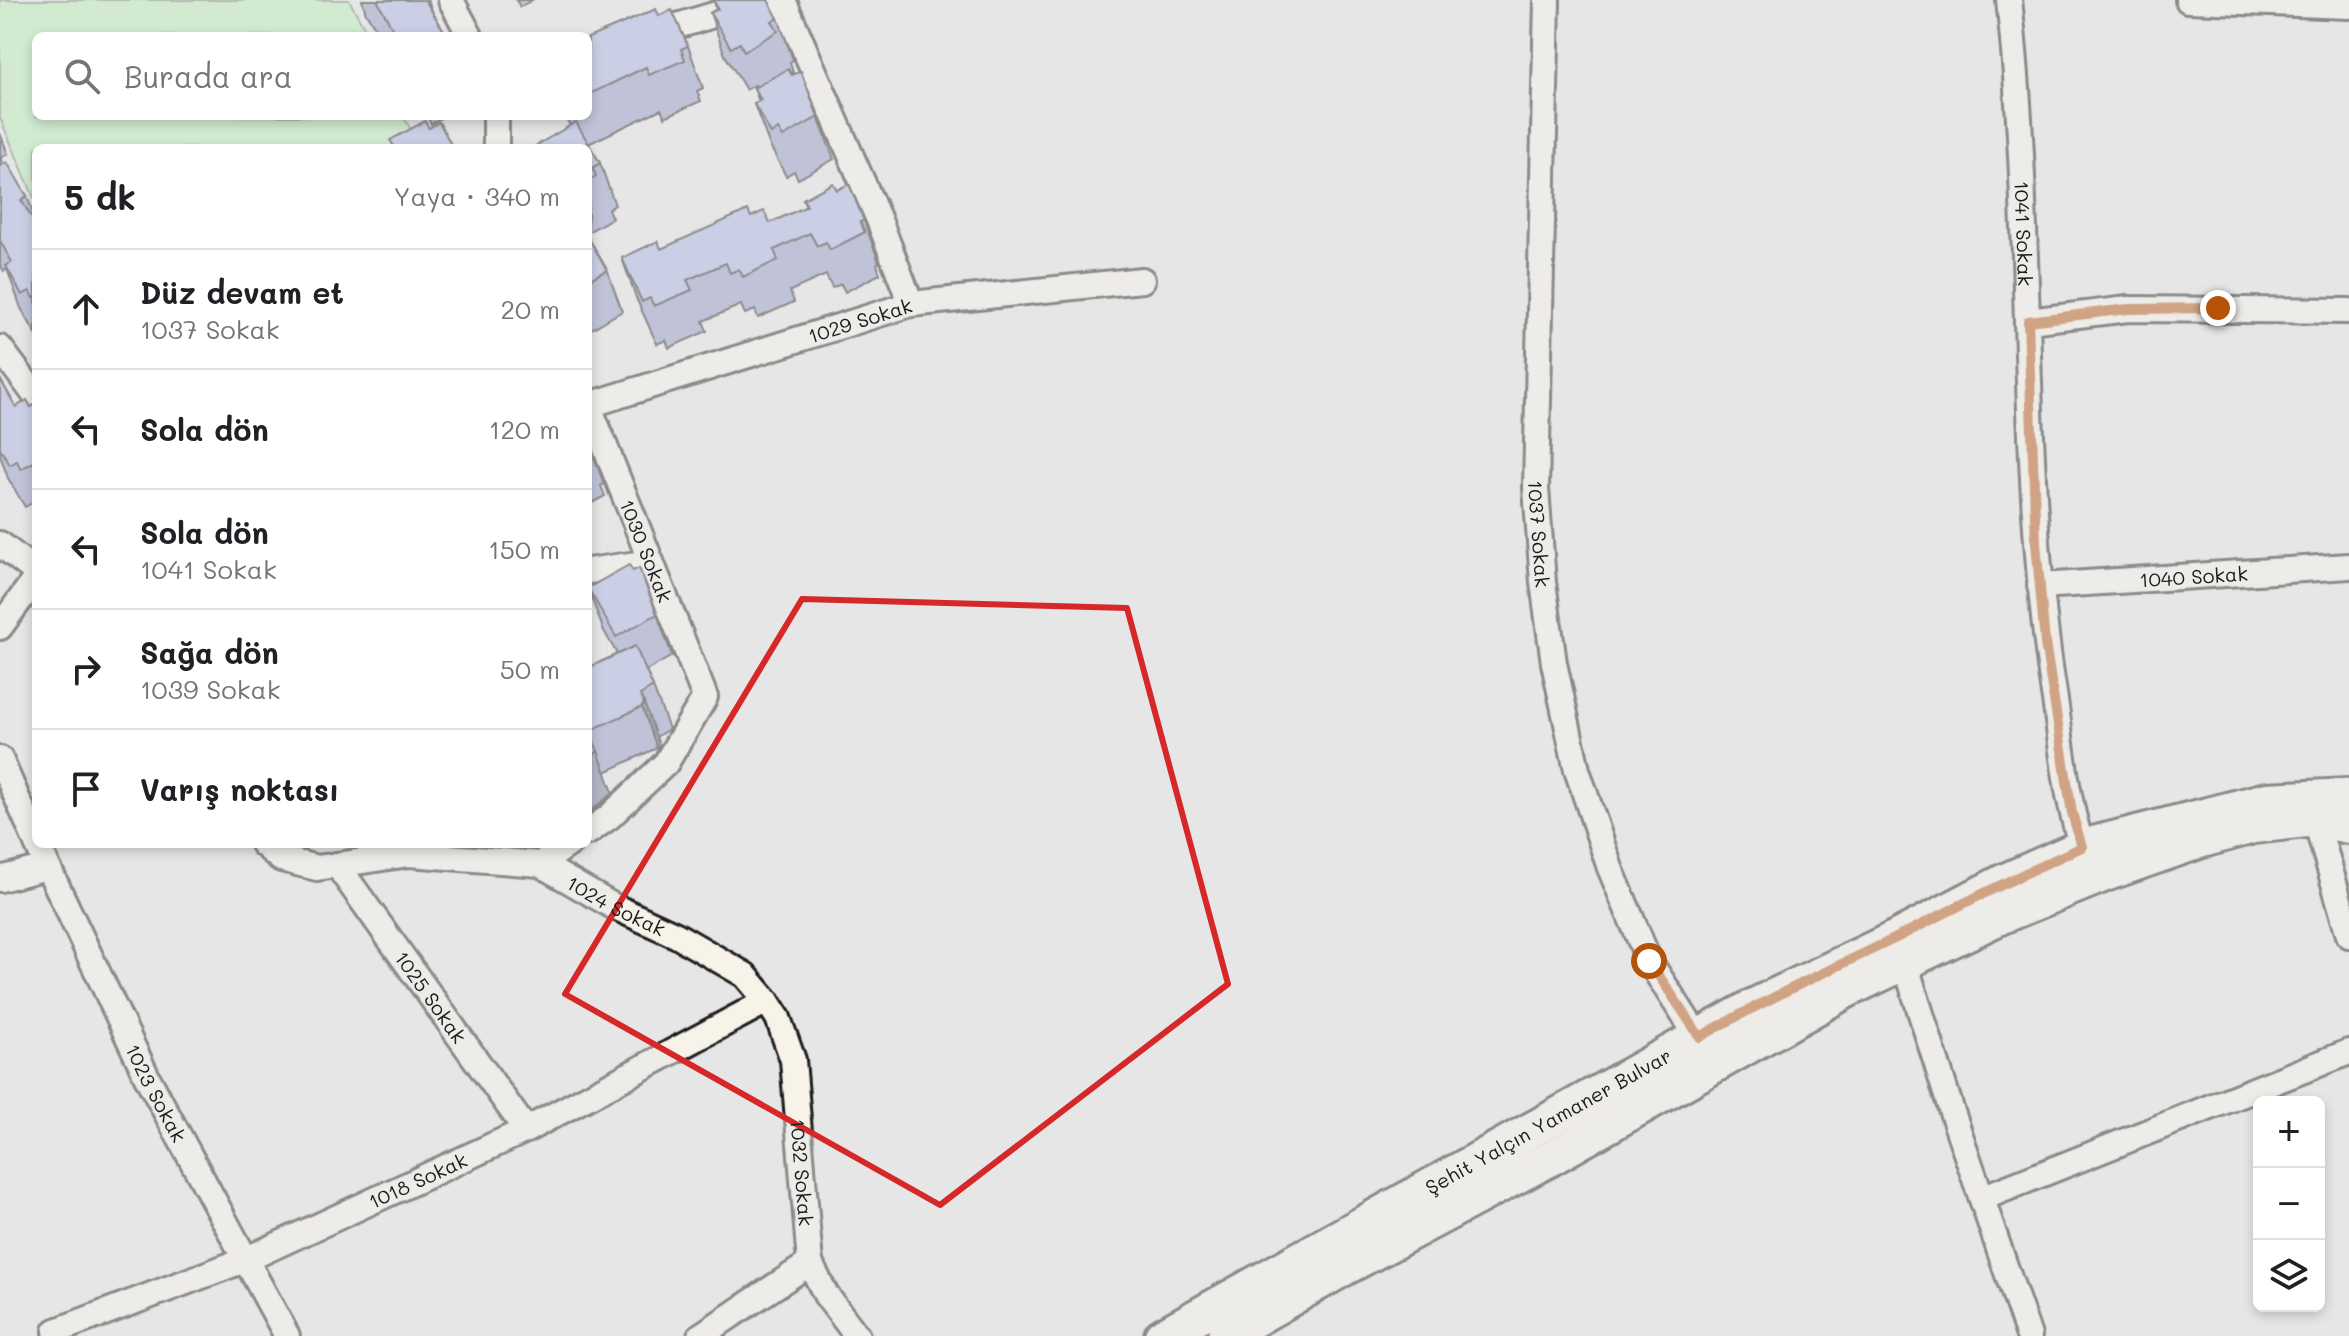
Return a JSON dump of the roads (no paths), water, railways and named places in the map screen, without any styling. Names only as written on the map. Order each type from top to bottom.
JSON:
[{"type":"street","points":[[451,0],[468,32]]},
{"type":"street","points":[[592,52],[763,0]]},
{"type":"street","points":[[783,0],[879,220],[911,304]]},
{"type":"street","name":"1037 Sokak","points":[[1547,0],[1536,488],[1543,582],[1554,663],[1577,770],[1610,868],[1649,961],[1706,1050]]},
{"type":"street","name":"1041 Sokak","points":[[2009,0],[2028,321],[2036,543],[2045,643],[2072,813],[2088,863]]},
{"type":"street","points":[[2188,0],[2349,6]]},
{"type":"street","points":[[496,120],[496,144]]},
{"type":"street","name":"1029 Sokak","points":[[592,403],[911,304],[1142,280]]},
{"type":"street","points":[[2028,321],[2128,309],[2349,311]]},
{"type":"street","points":[[0,348],[32,391]]},
{"type":"street","name":"1030 Sokak","points":[[592,414],[705,697],[666,763],[592,829]]},
{"type":"street","points":[[0,544],[32,572]]},
{"type":"street","points":[[592,570],[651,562]]},
{"type":"street","name":"1040 Sokak","points":[[2040,586],[2349,566]]},
{"type":"street","points":[[0,627],[32,581]]},
{"type":"street","name":"1023 Sokak","points":[[0,759],[32,832]]},
{"type":"street","name":"Şehit Yalçın Yamaner Bulvar","points":[[1162,1336],[1706,1050],[1752,1007],[1901,950],[2003,882],[2088,863],[2267,800],[2312,808],[2349,796]]},
{"type":"street","points":[[2312,808],[2349,826]]},
{"type":"street","points":[[2312,808],[2349,935]]},
{"type":"street","name":"1023 Sokak","points":[[39,848],[147,1077],[287,1336]]},
{"type":"street","name":"1024 Sokak","points":[[268,848],[281,859],[317,868],[409,854],[540,864],[745,975],[767,1001]]},
{"type":"street","points":[[540,864],[563,848]]},
{"type":"street","name":"1025 Sokak","points":[[337,865],[526,1130]]},
{"type":"street","points":[[0,879],[47,867]]},
{"type":"street","points":[[1901,950],[1951,1109],[2029,1336]]},
{"type":"street","name":"1018 Sokak","points":[[56,1331],[247,1259],[526,1130],[767,1001]]},
{"type":"street","name":"1032 Sokak","points":[[767,1001],[778,1018],[793,1060],[810,1263],[826,1295],[857,1336]]},
{"type":"street","points":[[1225,1336],[1346,1267],[1549,1159],[1706,1050]]},
{"type":"street","points":[[1982,1198],[2349,1052]]},
{"type":"street","points":[[700,1336],[810,1263]]}]
